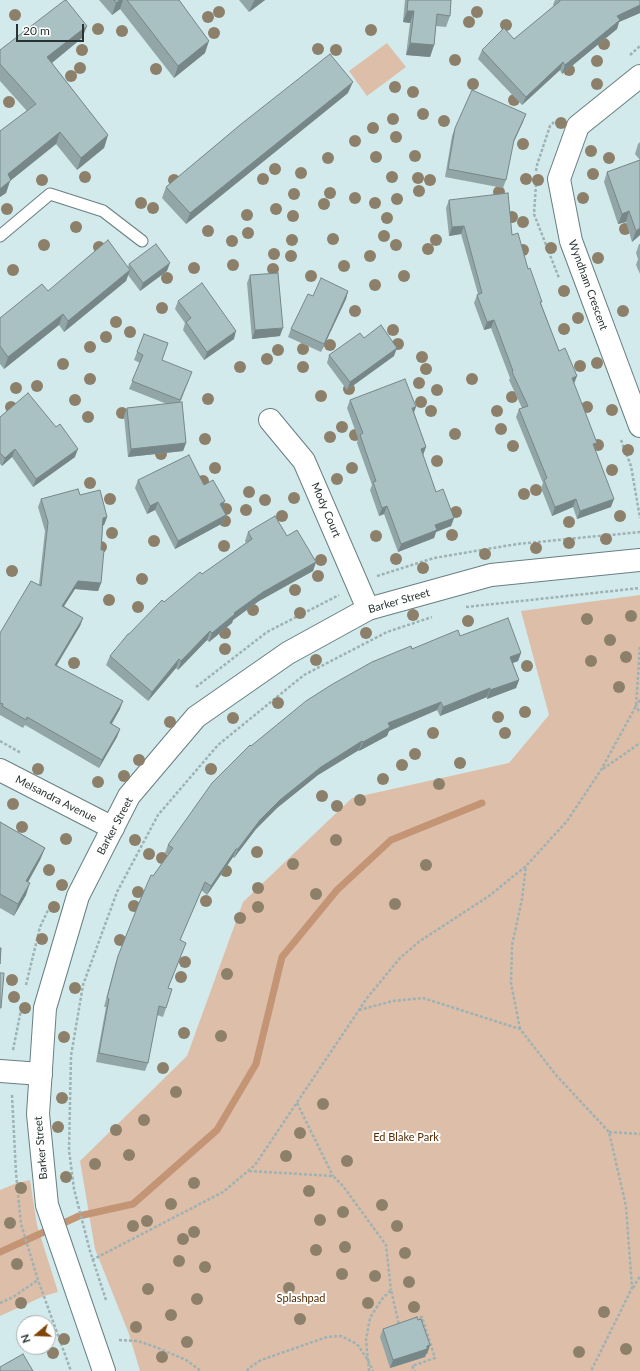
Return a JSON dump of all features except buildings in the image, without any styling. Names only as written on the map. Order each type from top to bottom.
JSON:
[{"type":"street","name":"Wyndham Crescent","points":[[640,76],[578,126],[559,179],[571,242],[640,426]]},
{"type":"street","name":"Mody Court","points":[[270,420],[304,461],[368,609]]},
{"type":"street","name":"Barker Street","points":[[104,1371],[47,1205],[38,1114],[45,1008],[78,896],[129,796],[196,717],[288,653],[368,609],[492,575],[640,560]]},
{"type":"street","name":"Melsandra Avenue","points":[[0,770],[113,828]]},
{"type":"street","points":[[6,1071],[40,1074]]},
{"type":"lane","points":[[0,236],[50,194],[103,211],[142,241]]},
{"type":"path","points":[[192,691],[267,632],[374,577],[434,558],[517,544],[640,532]]},
{"type":"path","points":[[465,607],[640,588]]},
{"type":"path","points":[[107,1304],[93,1260],[74,1189],[70,1157],[69,1128],[71,1056],[83,985],[117,892],[158,815],[218,745],[304,675],[387,632],[436,615]]},
{"type":"path","points":[[640,644],[636,706],[640,713]]},
{"type":"path","points":[[69,1269],[93,1260],[223,1192],[249,1171],[255,1165],[359,1010],[400,958],[420,941],[489,896],[526,866],[568,821],[601,770],[640,700]]},
{"type":"path","points":[[601,770],[640,743]]},
{"type":"path","points":[[526,866],[522,899],[512,945],[511,983],[520,1029],[556,1075],[609,1132],[626,1206],[632,1288]]},
{"type":"path","points":[[26,986],[40,927],[50,907]]},
{"type":"path","points":[[359,1010],[393,1001],[423,998],[520,1029]]},
{"type":"path","points":[[21,1008],[6,1071],[21,1224],[38,1280],[71,1371]]},
{"type":"path","points":[[297,1103],[333,1176],[343,1186],[386,1245],[391,1290],[399,1325],[405,1323]]},
{"type":"path","points":[[609,1132],[640,1134]]},
{"type":"path","points":[[249,1171],[333,1176]]},
{"type":"path","points":[[592,1371],[632,1288],[640,1276]]},
{"type":"path","points":[[0,1303],[13,1297],[38,1280]]},
{"type":"path","points":[[369,1371],[366,1340],[370,1318],[382,1299],[391,1290]]},
{"type":"path","points":[[411,1321],[422,1318],[435,1358],[412,1366],[415,1371]]},
{"type":"path","points":[[247,1371],[260,1360],[327,1337],[342,1336],[357,1344],[368,1360],[373,1371]]},
{"type":"path","points":[[121,1346],[118,1340],[138,1341],[186,1360],[201,1371]]},
{"type":"green space","points":[[387,43],[406,67],[367,96],[349,71]]},
{"type":"green space","name":"Ed Blake Park","points":[[640,595],[640,1371],[140,1371],[129,1334],[95,1249],[80,1161],[187,1056],[243,902],[352,798],[509,763],[549,715],[521,611]]},
{"type":"green space","points":[[30,1180],[37,1225],[58,1292],[44,1296],[0,1316],[0,1190],[17,1183]]},
{"type":"waterway","points":[[0,1252],[79,1216],[133,1204],[217,1130],[256,1064],[282,957],[337,890],[391,840],[482,803]]},
{"type":"park label","name":"Splashpad","points":[[301,1298]]}]
